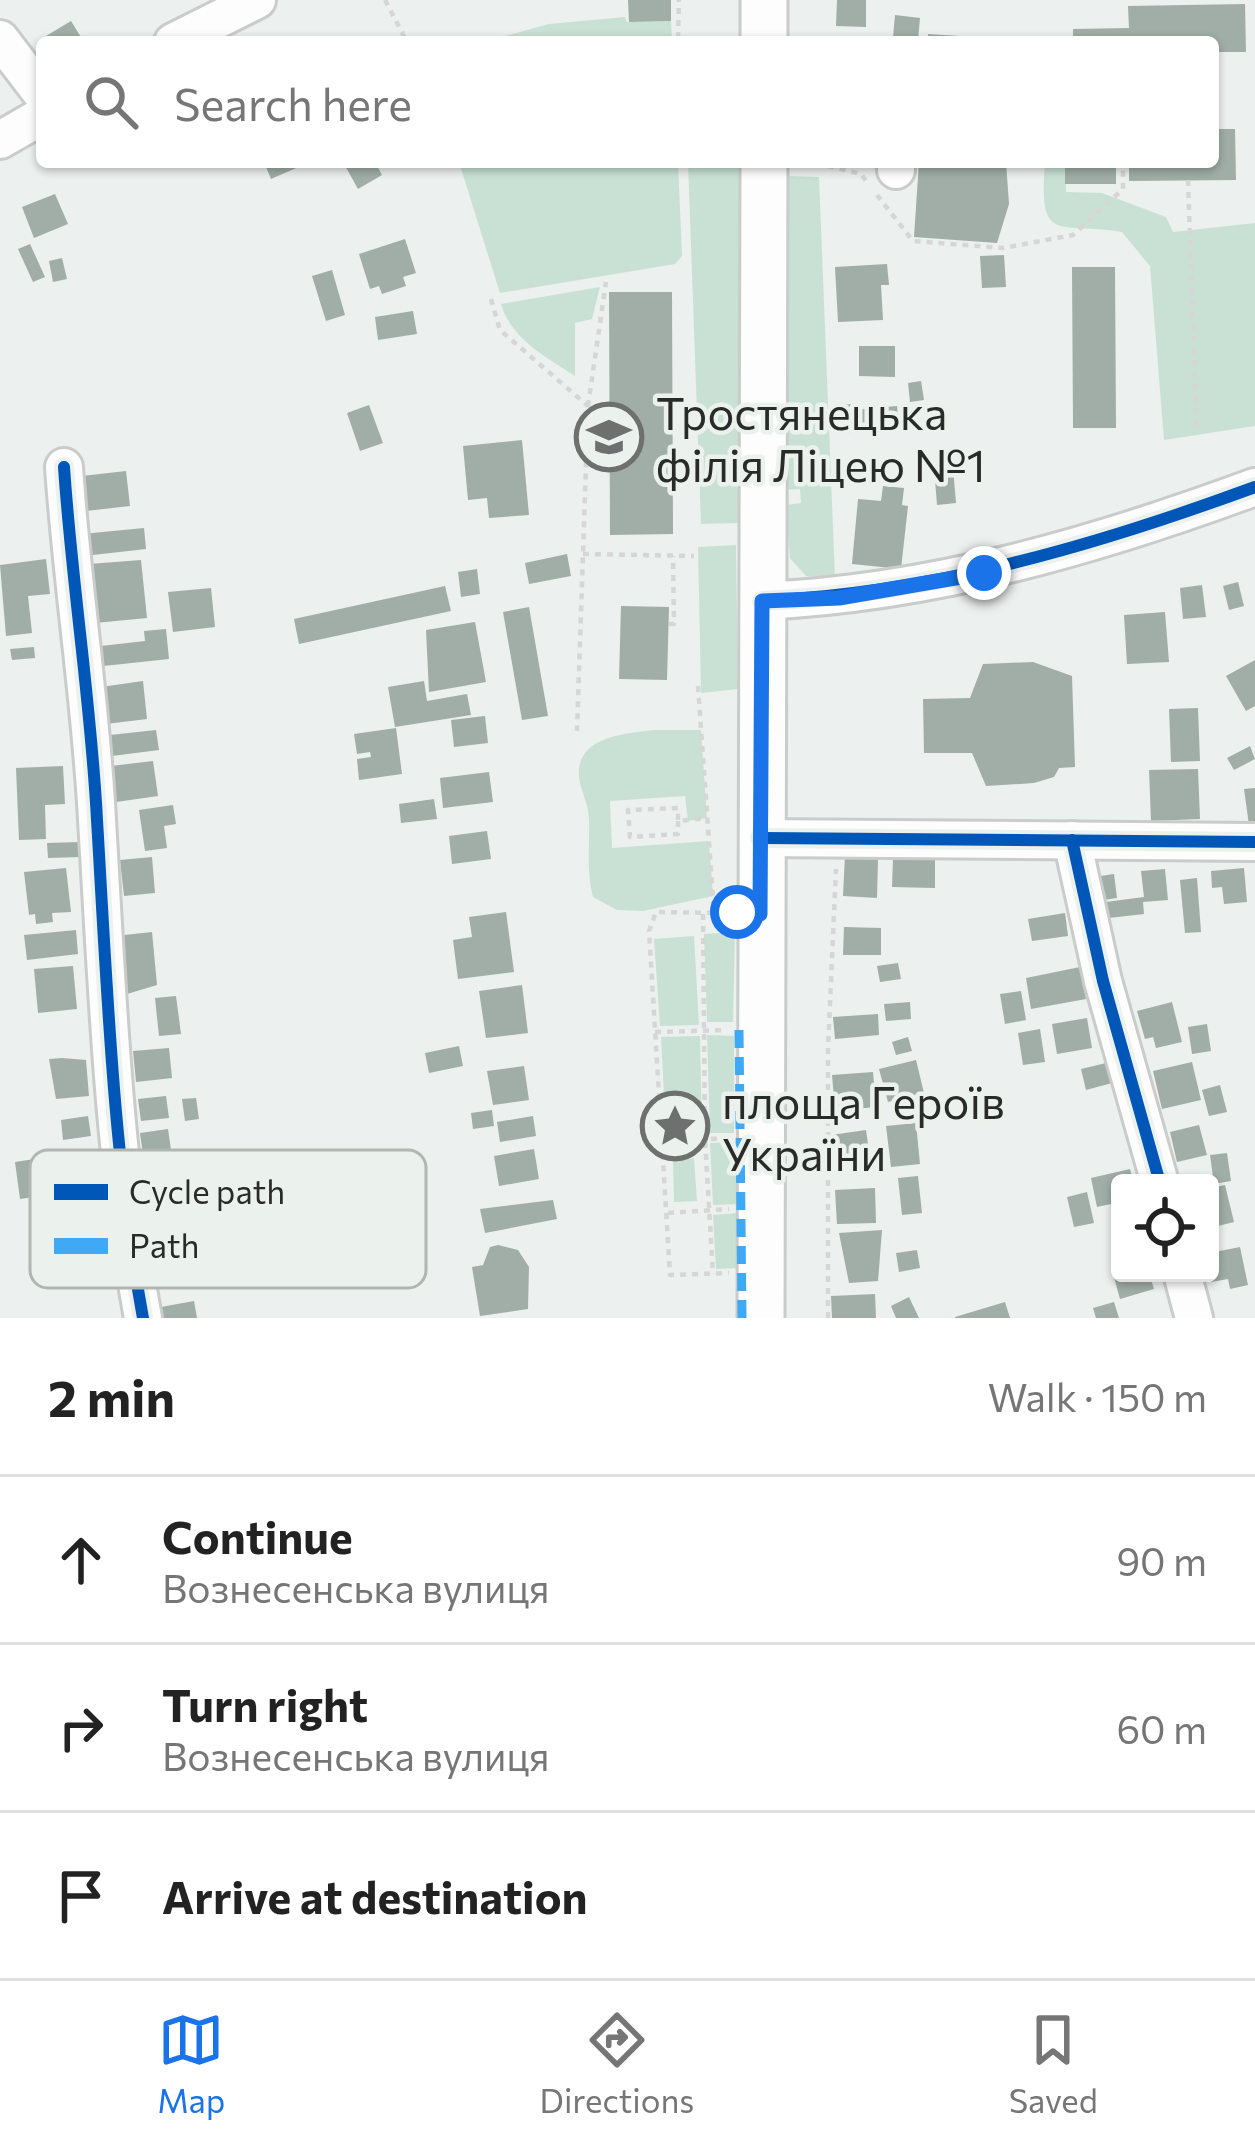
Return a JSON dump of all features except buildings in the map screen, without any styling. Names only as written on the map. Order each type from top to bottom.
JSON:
[{"type":"main road","points":[[764,0],[764,36]]},
{"type":"main road","points":[[761,1318],[764,168]]},
{"type":"street","points":[[185,36],[257,0]]},
{"type":"street","points":[[0,39],[36,86]]},
{"type":"street","points":[[0,140],[36,119]]},
{"type":"street","points":[[64,467],[72,590],[87,682],[121,1150]]},
{"type":"street","points":[[762,601],[839,598],[984,573],[1255,487]]},
{"type":"street","points":[[760,838],[1255,842]]},
{"type":"street","points":[[1072,841],[1158,1174]]},
{"type":"street","points":[[1184,1282],[1194,1318]]},
{"type":"street","points":[[137,1288],[143,1318]]},
{"type":"path","points":[[385,0],[403,36]]},
{"type":"path","points":[[678,36],[679,0]]},
{"type":"path","points":[[836,168],[861,174],[913,242],[1003,248],[1072,235],[1123,189],[1123,168]]},
{"type":"path","points":[[1188,180],[1197,431]]},
{"type":"path","points":[[577,731],[588,406],[606,282]]},
{"type":"path","points":[[491,299],[500,330],[588,406]]},
{"type":"path","points":[[583,554],[694,556]]},
{"type":"path","points":[[669,623],[674,624],[673,556]]},
{"type":"path","points":[[698,686],[714,913]]},
{"type":"path","points":[[678,808],[678,821],[678,834],[630,836],[628,810],[678,808]]},
{"type":"path","points":[[678,821],[707,818]]},
{"type":"path","points":[[827,1318],[828,1049],[836,863]]},
{"type":"path","points":[[741,1272],[670,1275],[649,931],[656,912],[760,914]]},
{"type":"path","points":[[703,914],[702,1031],[713,1274]]},
{"type":"path","points":[[656,1032],[739,1030]]},
{"type":"path","points":[[663,1142],[740,1137]]},
{"type":"path","points":[[667,1213],[740,1208]]},
{"type":"green space","points":[[625,17],[627,22],[671,21],[672,36],[506,36],[549,24]]},
{"type":"green space","points":[[461,168],[678,168],[682,256],[675,264],[500,293]]},
{"type":"green space","points":[[688,168],[739,168],[739,523],[701,524]]},
{"type":"green space","points":[[1045,168],[1065,168],[1066,192],[1102,193],[1166,217],[1173,232],[1255,223],[1255,426],[1164,440],[1150,266],[1122,232],[1057,224],[1049,218]]},
{"type":"green space","points":[[789,176],[819,177],[835,579],[806,576],[790,558],[786,505],[801,503],[800,489],[784,490],[782,181]]},
{"type":"green space","points":[[600,287],[592,319],[575,323],[575,376],[522,338],[501,304]]},
{"type":"green space","points":[[736,545],[738,689],[701,693],[698,547]]},
{"type":"green space","points":[[655,730],[701,730],[707,818],[688,821],[685,796],[610,801],[612,848],[709,841],[713,896],[643,911],[617,910],[593,897],[589,815],[579,768],[583,756],[602,740]]},
{"type":"green space","points":[[735,932],[733,1022],[707,1022],[704,934]]},
{"type":"green space","points":[[694,936],[699,1025],[660,1026],[654,939]]},
{"type":"green space","points":[[707,1035],[734,1036],[734,1133],[710,1133]]},
{"type":"green space","points":[[700,1036],[702,1134],[666,1135],[661,1037]]},
{"type":"green space","points":[[735,1142],[738,1204],[713,1205],[710,1143]]},
{"type":"green space","points":[[694,1158],[697,1201],[674,1202],[673,1162]]},
{"type":"green space","points":[[738,1213],[739,1268],[716,1269],[713,1215]]},
{"type":"marked path","points":[[739,1030],[742,1318]]},
{"type":"cycle path","points":[[64,467],[94,776],[120,1150]]},
{"type":"cycle path","points":[[762,601],[889,588],[1013,563],[1135,529],[1255,487]]},
{"type":"cycle path","points":[[760,838],[1255,842]]},
{"type":"cycle path","points":[[1072,840],[1103,981],[1157,1174]]},
{"type":"cycle path","points":[[138,1288],[143,1318]]},
{"type":"place","name":"Тростянецька філія Ліцею №1","points":[[609,437]]},
{"type":"place","name":"площа Героїв України","points":[[675,1126]]},
{"type":"route","points":[[737,912],[760,914],[762,601],[839,598],[984,573]]}]
